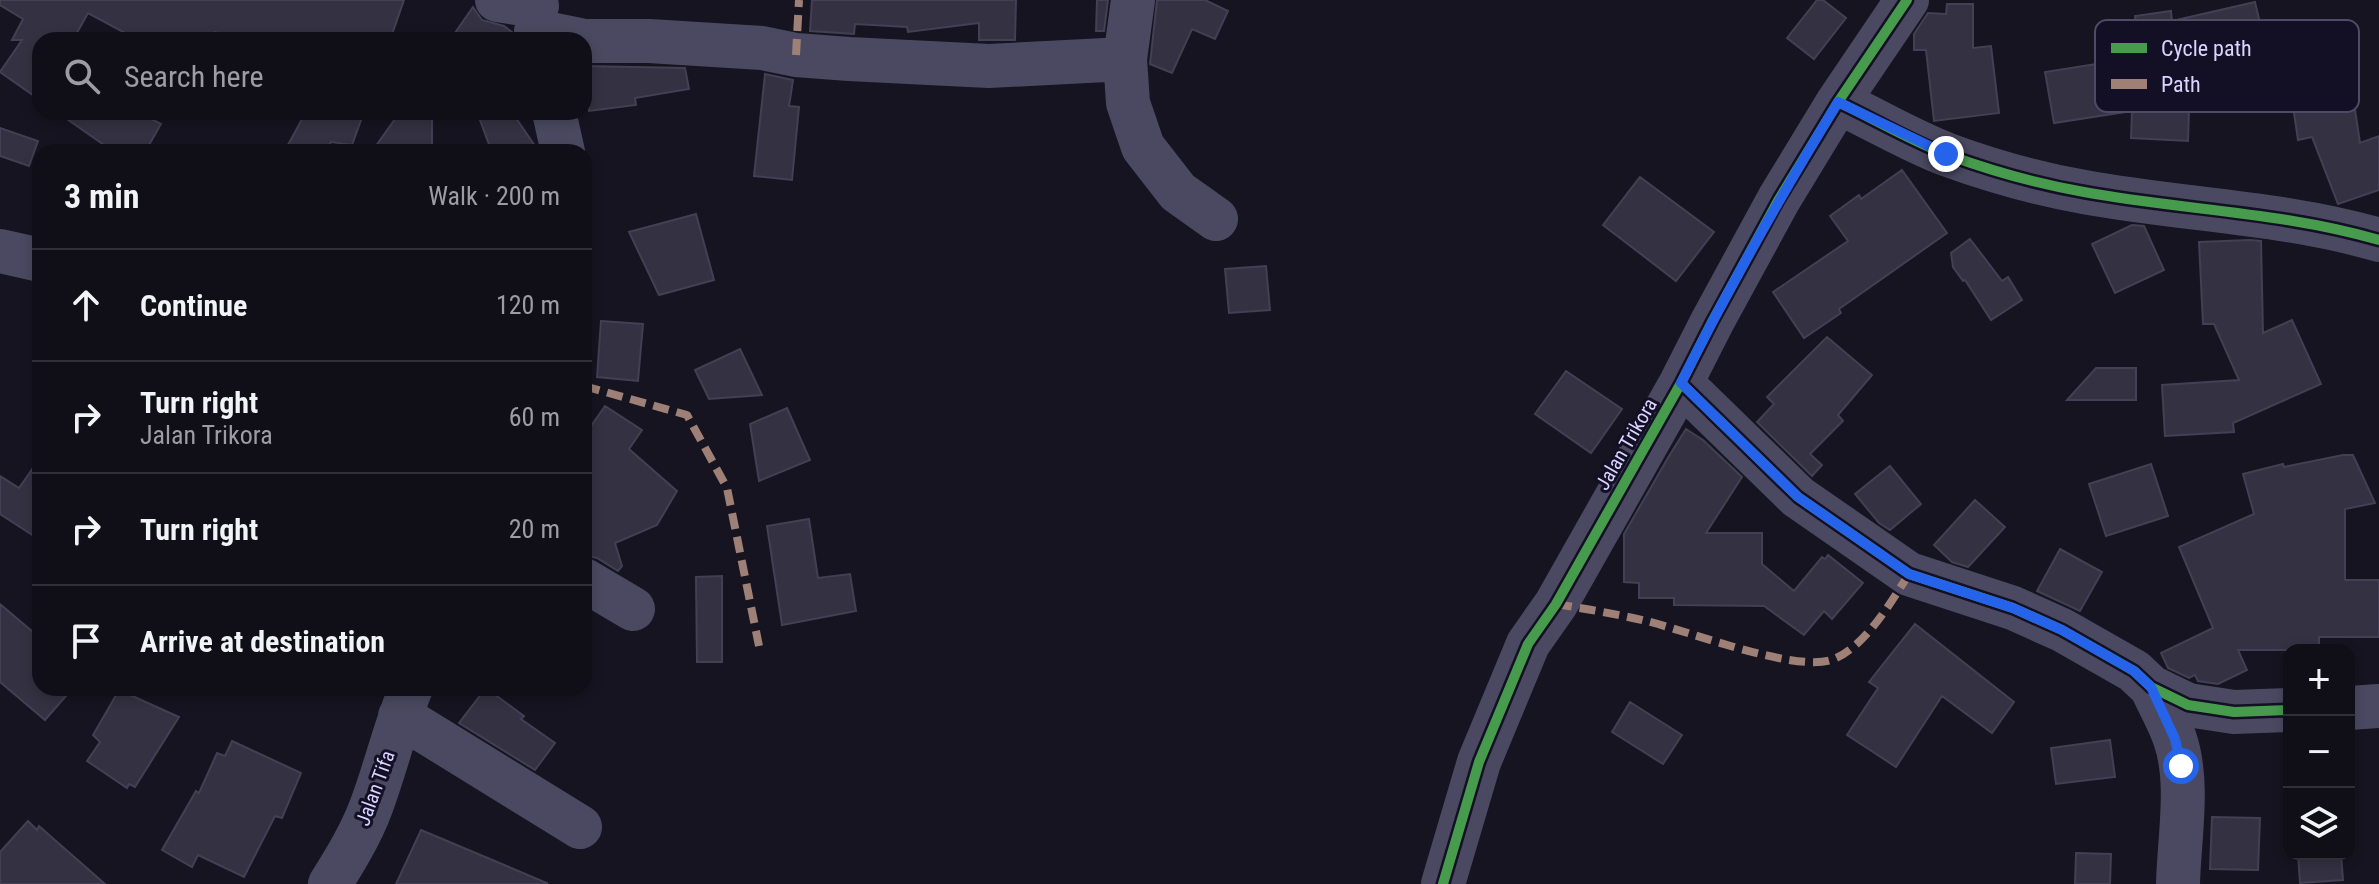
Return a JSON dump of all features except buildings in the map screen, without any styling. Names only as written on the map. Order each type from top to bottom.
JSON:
[{"type":"street","points":[[1133,0],[1125,59],[1128,103],[1143,147],[1178,192],[1216,219]]},
{"type":"street","name":"Jalan Trikora","points":[[1443,884],[1479,762],[1528,644],[1556,604],[1681,383],[1772,212],[1838,102],[1907,0]]},
{"type":"street","points":[[529,15],[565,32]]},
{"type":"street","points":[[592,40],[762,48],[796,55],[989,66],[1125,59]]},
{"type":"street","points":[[1838,102],[1946,154],[2022,178],[2083,192],[2338,228],[2379,240]]},
{"type":"street","points":[[556,120],[561,144]]},
{"type":"street","points":[[0,251],[32,258]]},
{"type":"street","points":[[1681,383],[1798,497],[1909,574],[2013,608],[2062,630],[2134,671],[2151,687],[2188,705],[2234,712],[2283,710]]},
{"type":"street","points":[[592,585],[633,609]]},
{"type":"street","points":[[2151,687],[2175,739],[2181,766],[2184,792],[2178,884]]},
{"type":"street","points":[[406,702],[580,827]]},
{"type":"street","name":"Jalan Tifa","points":[[330,884],[371,809],[406,702]]},
{"type":"street","points":[[2355,708],[2379,706]]},
{"type":"marked path","points":[[796,55],[799,0]]},
{"type":"marked path","points":[[592,388],[687,415],[727,488],[759,646]]},
{"type":"marked path","points":[[1556,604],[1646,621],[1767,656],[1814,662],[1831,660],[1855,646],[1876,623],[1909,574]]},
{"type":"cycle path","points":[[1443,884],[1479,762],[1528,644],[1556,604],[1681,383],[1779,199],[1838,102],[1907,0]]},
{"type":"cycle path","points":[[1838,102],[1934,149],[2032,181],[2121,198],[2306,223],[2379,240]]},
{"type":"cycle path","points":[[1681,383],[1798,497],[1909,574],[2013,608],[2062,630],[2134,671],[2151,687],[2188,705],[2234,712],[2283,710]]},
{"type":"route","points":[[1946,154],[1838,102],[1779,199],[1681,383],[1798,497],[1909,574],[2013,608],[2062,630],[2134,671],[2151,687],[2175,739],[2181,766]]}]
